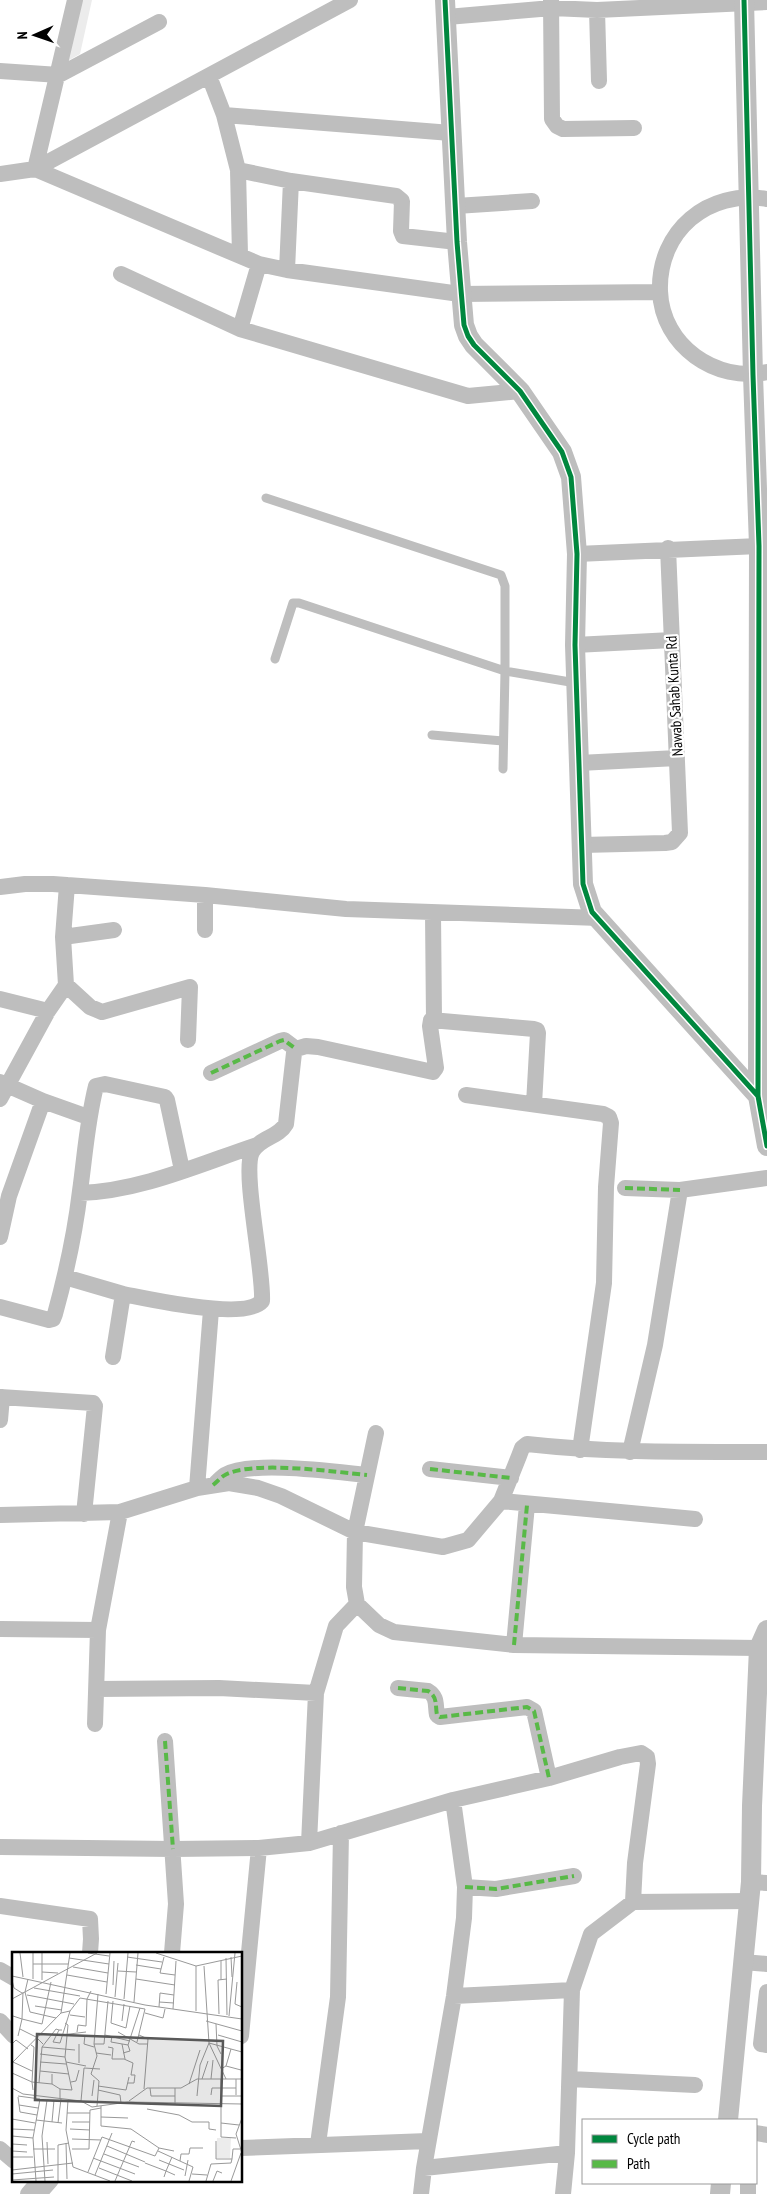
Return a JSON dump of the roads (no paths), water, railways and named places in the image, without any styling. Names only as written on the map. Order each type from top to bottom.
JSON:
[{"type":"street","points":[[35,168],[59,75],[75,0]]},
{"type":"street","points":[[0,174],[35,168],[209,76],[323,6],[350,0]]},
{"type":"street","points":[[744,1],[758,197],[761,534],[758,1096],[767,1146]]},
{"type":"street","points":[[758,1096],[599,918],[590,907],[583,884],[575,645],[577,554],[571,477],[562,452],[520,391],[468,336],[464,325],[457,242],[446,8],[552,4],[597,10],[650,4],[767,2]]},
{"type":"street","points":[[552,4],[552,119],[557,126],[563,129],[634,128]]},
{"type":"street","points":[[597,10],[599,81]]},
{"type":"street","points":[[0,71],[59,75],[159,22]]},
{"type":"street","points":[[209,76],[224,115],[238,170],[240,255]]},
{"type":"street","points":[[224,115],[451,133]]},
{"type":"street","points":[[35,168],[259,264],[287,270],[460,294],[660,292]]},
{"type":"street","points":[[238,170],[291,181],[396,196],[402,201],[401,231],[404,236],[457,242]]},
{"type":"street","points":[[287,270],[291,181]]},
{"type":"street","points":[[758,197],[720,200],[694,214],[674,236],[663,263],[660,292],[666,319],[680,343],[700,361],[725,372],[760,374]]},
{"type":"street","points":[[456,206],[532,201]]},
{"type":"street","points":[[240,330],[259,264]]},
{"type":"street","points":[[121,274],[240,330],[468,396],[520,391]]},
{"type":"street","points":[[577,554],[668,548],[761,534]]},
{"type":"street","name":"Nawab Sahab Kunta Rd","points":[[582,845],[665,843],[672,842],[680,833],[668,548]]},
{"type":"street","points":[[575,645],[672,640]]},
{"type":"street","points":[[579,763],[677,758]]},
{"type":"street","points":[[0,887],[25,884],[67,885],[204,895],[346,909],[599,918]]},
{"type":"street","points":[[0,1099],[4,1083],[66,985],[63,937],[67,885]]},
{"type":"street","points":[[204,895],[204,930]]},
{"type":"street","points":[[432,913],[434,1020]]},
{"type":"street","points":[[63,937],[114,930]]},
{"type":"street","points":[[66,985],[90,1007],[102,1012],[190,986],[188,1040]]},
{"type":"street","points":[[0,999],[48,1011]]},
{"type":"street","points":[[296,1049],[306,1046],[318,1047],[433,1072],[436,1068],[430,1026],[431,1020],[537,1030],[534,1104]]},
{"type":"street","points":[[211,1072],[280,1041],[284,1040],[296,1049]]},
{"type":"street","points":[[80,1193],[105,1192],[182,1170],[257,1145],[282,1131],[286,1124],[296,1049]]},
{"type":"street","points":[[4,1083],[43,1101],[88,1117]]},
{"type":"street","points":[[0,1307],[49,1320],[53,1319],[65,1277],[80,1193],[88,1117],[96,1086],[100,1084],[165,1097],[182,1170]]},
{"type":"street","points":[[466,1095],[603,1114],[609,1117],[611,1123],[606,1187],[604,1283],[580,1450]]},
{"type":"street","points":[[0,1237],[9,1196],[43,1101]]},
{"type":"street","points":[[65,1277],[123,1294],[211,1310],[258,1306],[262,1302],[261,1274],[250,1164],[250,1158],[257,1145]]},
{"type":"street","points":[[626,1188],[680,1190],[767,1178]]},
{"type":"street","points":[[630,1452],[655,1345],[680,1190]]},
{"type":"street","points":[[113,1357],[123,1294]]},
{"type":"street","points":[[197,1488],[211,1310]]},
{"type":"street","points":[[0,1420],[1,1397],[93,1403],[95,1406],[84,1514]]},
{"type":"street","points":[[376,1433],[355,1532],[354,1587],[357,1604],[379,1625],[394,1632],[514,1646],[763,1639],[760,1807],[756,1889],[743,1962],[728,2119]]},
{"type":"street","points":[[0,1515],[120,1512],[197,1488],[229,1483],[258,1488],[281,1496],[355,1532],[443,1546],[456,1545],[468,1540],[501,1501],[522,1448],[527,1444],[580,1450],[630,1452],[767,1452]]},
{"type":"street","points":[[214,1485],[225,1475],[245,1469],[303,1469],[367,1475]]},
{"type":"street","points":[[430,1469],[511,1478]]},
{"type":"street","points":[[501,1501],[695,1519]]},
{"type":"street","points":[[514,1646],[527,1504]]},
{"type":"street","points":[[95,1724],[98,1630],[120,1512]]},
{"type":"street","points":[[308,1843],[316,1693],[336,1626],[357,1604]]},
{"type":"street","points":[[0,1629],[98,1630]]},
{"type":"street","points":[[96,1689],[219,1688],[316,1693]]},
{"type":"street","points":[[398,1688],[428,1691],[435,1697],[437,1715],[440,1717],[527,1707],[534,1711],[549,1778]]},
{"type":"street","points":[[165,1741],[176,1904],[172,1952]]},
{"type":"street","points":[[0,1847],[259,1848],[308,1843],[453,1800],[549,1778],[635,1753],[644,1754],[648,1764],[635,1863],[633,1902]]},
{"type":"street","points":[[421,2194],[428,2141],[454,1996],[464,1918],[465,1886],[453,1800]]},
{"type":"street","points":[[318,2144],[338,1997],[341,1833]]},
{"type":"street","points":[[242,2026],[259,1848]]},
{"type":"street","points":[[465,1886],[496,1889],[574,1876]]},
{"type":"street","points":[[563,2194],[567,2153],[572,1990],[591,1934],[633,1902],[756,1889]]},
{"type":"street","points":[[0,1906],[90,1919],[90,1952]]},
{"type":"street","points":[[743,1962],[767,1964]]},
{"type":"street","points":[[0,1970],[12,1977]]},
{"type":"street","points":[[454,1996],[572,1990]]},
{"type":"street","points":[[767,1992],[761,2044],[767,2045]]},
{"type":"street","points":[[0,2021],[12,2034]]},
{"type":"street","points":[[570,2079],[695,2085]]},
{"type":"street","points":[[242,2148],[428,2141]]},
{"type":"street","points":[[0,2149],[12,2159]]},
{"type":"street","points":[[424,2168],[567,2153]]},
{"type":"street","points":[[28,2194],[34,2187],[46,2186]]},
{"type":"lane","points":[[266,498],[502,575],[505,586],[502,769]]},
{"type":"lane","points":[[275,659],[293,603],[299,603],[505,671],[576,683]]},
{"type":"lane","points":[[432,735],[503,741]]}]
